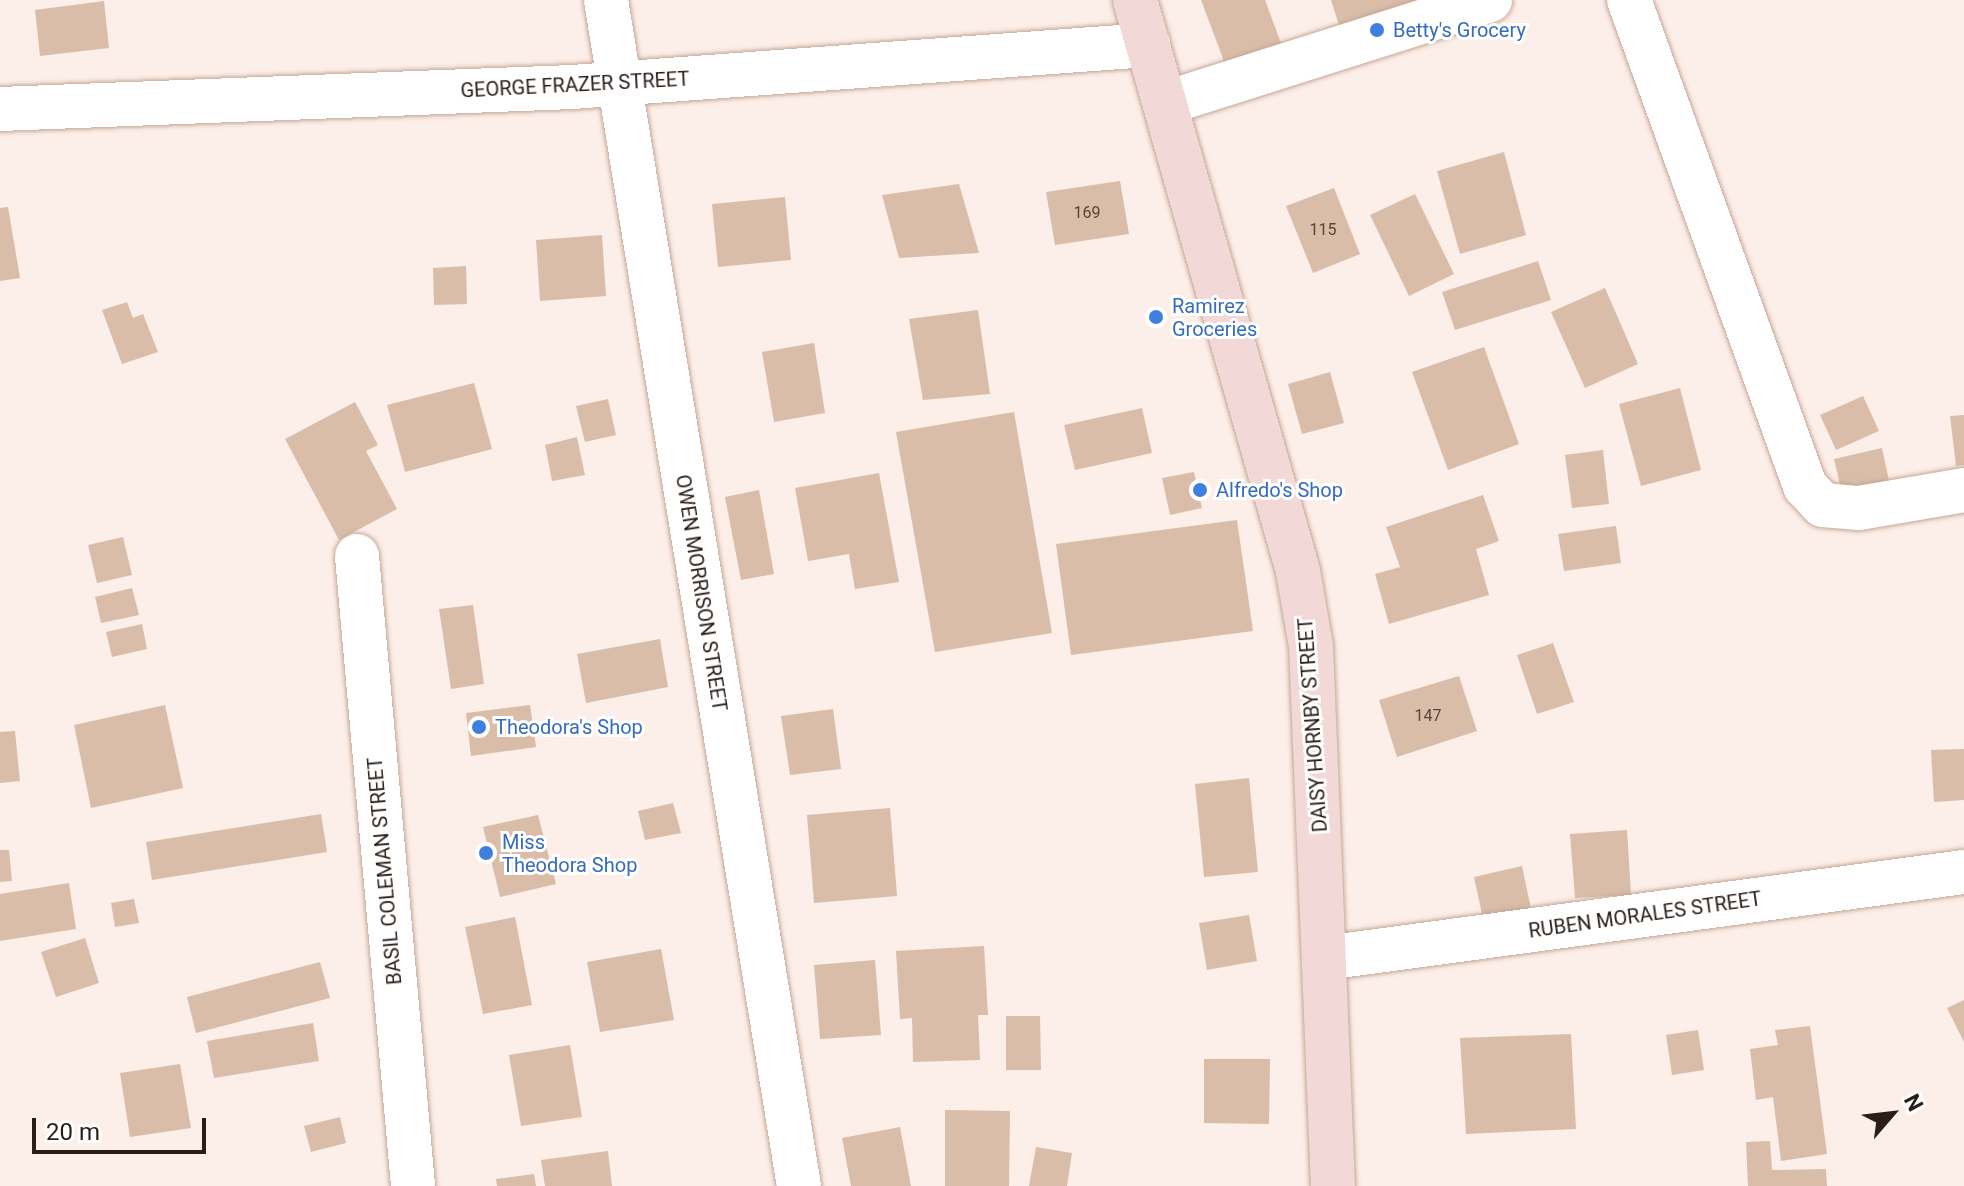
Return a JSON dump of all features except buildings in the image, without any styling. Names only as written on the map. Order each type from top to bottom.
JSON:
[{"type":"street","name":"OWEN MORRISON STREET","points":[[606,0],[799,1186]]},
{"type":"street","name":"DAISY HORNBY STREET","points":[[1135,0],[1298,571],[1315,704],[1333,1186]]},
{"type":"street","points":[[1166,103],[1490,0]]},
{"type":"street","points":[[1629,0],[1805,486],[1823,505],[1859,508],[1964,490]]},
{"type":"street","name":"GEORGE FRAZER STREET","points":[[0,109],[618,84],[1148,45]]},
{"type":"street","name":"BASIL COLEMAN STREET","points":[[357,556],[413,1186]]},
{"type":"street","name":"RUBEN MORALES STREET","points":[[1325,958],[1964,872]]},
{"type":"place","name":"Betty's Grocery","points":[[1377,30]]},
{"type":"place","name":"Ramirez Groceries","points":[[1156,317]]},
{"type":"place","name":"Alfredo's Shop","points":[[1200,490]]},
{"type":"place","name":"Theodora's Shop","points":[[479,727]]},
{"type":"place","name":"Miss Theodora Shop","points":[[486,853]]}]
